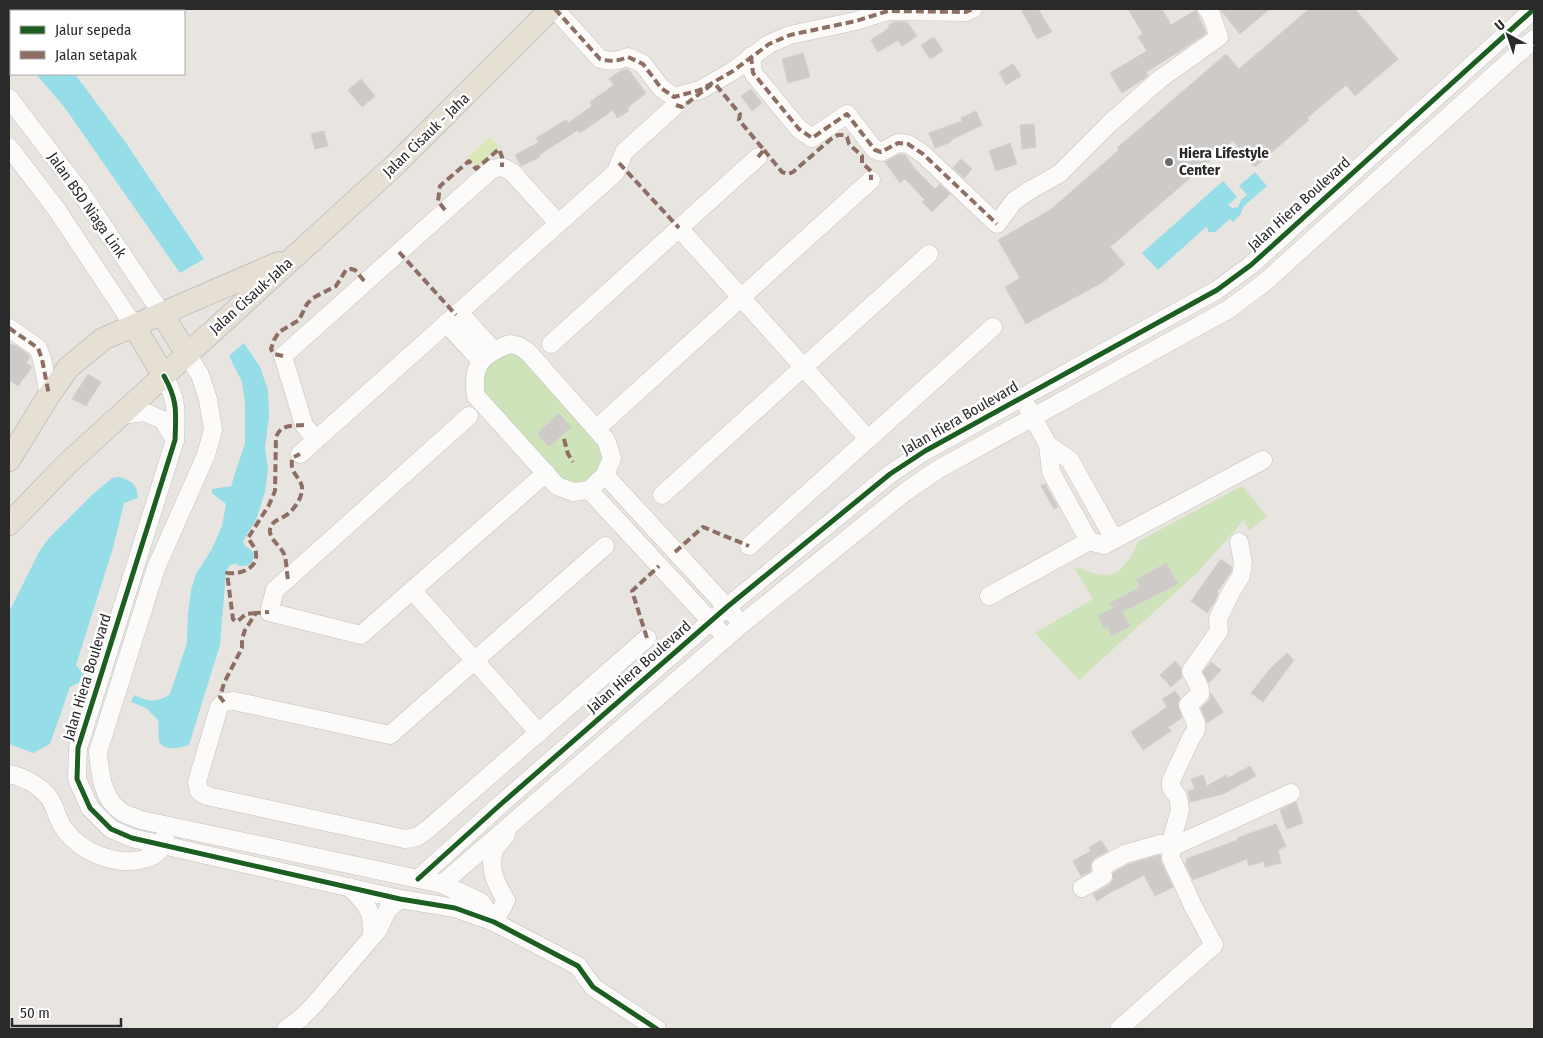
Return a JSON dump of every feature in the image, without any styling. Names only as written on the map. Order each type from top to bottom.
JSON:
[{"type":"main road","name":"Jalan Cisauk - Jaha","points":[[296,256],[396,164],[551,9]]},
{"type":"main road","name":"Jalan Cisauk-Jaha","points":[[9,460],[68,368],[103,339],[296,256]]},
{"type":"main road","name":"Jalan Cisauk-Jaha","points":[[9,524],[67,464],[296,256]]},
{"type":"main road","points":[[162,314],[187,354]]},
{"type":"main road","points":[[134,326],[164,376]]},
{"type":"street","points":[[555,9],[600,59],[609,62],[628,57],[642,64],[661,88],[674,97],[700,90],[732,71],[769,44],[790,35],[856,21],[888,11],[966,12],[973,9]]},
{"type":"street","name":"Jalan Hiera Boulevard","points":[[418,879],[727,607],[890,474],[925,451],[1022,396],[1085,364],[1217,290],[1251,265],[1534,9]]},
{"type":"street","points":[[751,56],[753,73],[799,129],[812,138],[847,114],[875,150],[881,152],[898,143],[908,144],[923,154],[997,224],[1014,201],[1060,174],[1109,124],[1160,79],[1219,37],[1212,10]]},
{"type":"street","points":[[438,905],[442,884],[742,624],[905,492],[937,470],[1229,309],[1265,282],[1534,39]]},
{"type":"street","name":"Jalan BSD Niaga Link","points":[[9,98],[80,191],[162,314]]},
{"type":"street","points":[[300,454],[616,172],[624,152],[676,105]]},
{"type":"street","points":[[1397,132],[1412,149]]},
{"type":"street","name":"Jalan BSD Niaga Link","points":[[9,147],[57,210],[134,326]]},
{"type":"street","points":[[551,344],[758,157]]},
{"type":"street","points":[[316,440],[304,425],[283,356],[310,331],[492,169],[502,167],[512,172],[558,223]]},
{"type":"street","points":[[596,429],[871,180]]},
{"type":"street","points":[[679,228],[868,439]]},
{"type":"street","points":[[662,495],[929,254]]},
{"type":"street","points":[[453,318],[487,355]]},
{"type":"street","points":[[749,546],[993,327]]},
{"type":"street","points":[[9,328],[38,348],[49,395]]},
{"type":"street","points":[[510,344],[519,346],[528,352],[606,440],[612,458],[605,476],[589,490],[573,492],[557,486],[476,396],[475,377],[487,355],[510,344]]},
{"type":"street","points":[[187,354],[203,383],[208,399],[213,430],[206,454],[156,568],[98,752],[100,776],[107,795],[122,812],[141,820],[442,884],[481,902],[494,922],[506,900],[496,884],[493,870],[494,851],[517,819]]},
{"type":"street","name":"Jalan Hiera Boulevard","points":[[164,376],[173,392],[176,411],[174,440],[78,748],[77,779],[90,808],[111,829],[132,838],[407,900],[455,908],[494,922],[578,966],[593,987],[657,1029]]},
{"type":"street","points":[[1022,396],[1048,445],[1050,472],[1089,541]]},
{"type":"street","points":[[121,415],[144,412],[163,420],[174,440]]},
{"type":"street","points":[[469,416],[275,590],[269,612],[361,635],[546,473]]},
{"type":"street","points":[[1048,445],[1070,460],[1114,540]]},
{"type":"street","points":[[988,596],[1089,541],[1104,545],[1263,460]]},
{"type":"street","points":[[605,476],[742,624]]},
{"type":"street","points":[[589,490],[726,638]]},
{"type":"street","points":[[1119,1029],[1214,945],[1170,858],[1180,810],[1178,797],[1171,786],[1171,781],[1196,730],[1196,723],[1188,705],[1200,694],[1201,688],[1193,678],[1191,671],[1219,631],[1218,619],[1241,576],[1243,562],[1239,542]]},
{"type":"street","points":[[605,546],[390,735],[234,701],[224,702],[220,707],[197,782],[200,791],[206,796],[386,835],[405,839],[417,837],[428,830],[647,638]]},
{"type":"street","points":[[659,566],[675,552]]},
{"type":"street","points":[[412,590],[539,733]]},
{"type":"street","points":[[9,774],[19,776],[34,784],[49,797],[64,830],[83,848],[108,858],[131,861],[152,858],[163,845],[167,826]]},
{"type":"street","points":[[1082,888],[1103,876],[1101,867],[1125,854],[1160,844],[1172,847],[1291,793]]},
{"type":"street","points":[[286,1029],[313,1006],[378,930],[388,909],[407,900],[418,879]]},
{"type":"street","points":[[349,887],[365,903],[372,920],[372,937]]},
{"type":"green space","points":[[490,137],[499,147],[477,166],[468,157]]},
{"type":"green space","points":[[513,351],[524,357],[595,438],[605,455],[598,471],[590,480],[578,483],[560,480],[484,394],[481,378],[482,372],[493,360]]},
{"type":"green space","points":[[1242,486],[1267,516],[1249,531],[1244,520],[1198,572],[1079,680],[1035,633],[1093,599],[1074,567],[1103,575],[1117,572],[1126,563],[1139,541]]},
{"type":"water","points":[[37,75],[76,75],[126,143],[204,259],[180,273],[65,108]]},
{"type":"water","points":[[1255,172],[1267,186],[1244,206],[1240,215],[1233,222],[1230,219],[1215,232],[1208,232],[1207,226],[1158,270],[1142,253],[1223,181],[1237,197],[1228,205],[1232,208],[1238,207],[1241,200],[1247,195],[1239,186]]},
{"type":"water","points":[[244,343],[260,367],[268,390],[269,416],[265,448],[268,469],[265,492],[256,520],[243,541],[244,545],[253,552],[254,558],[251,563],[245,566],[232,564],[226,572],[220,645],[189,745],[168,748],[164,747],[159,741],[158,720],[146,708],[131,702],[134,695],[144,699],[156,700],[170,694],[187,643],[191,590],[196,574],[212,549],[222,526],[226,504],[212,493],[212,489],[231,486],[245,443],[245,403],[242,382],[229,356]]},
{"type":"water","points":[[118,477],[133,483],[138,498],[124,503],[113,548],[76,665],[84,675],[81,682],[70,687],[50,744],[33,753],[9,744],[9,612],[39,552],[48,539],[93,494],[112,478]]},
{"type":"building","points":[[1021,9],[1038,9],[1052,32],[1037,39]]},
{"type":"building","points":[[1128,9],[1162,9],[1171,25],[1196,10],[1206,33],[1146,72],[1148,76],[1122,93],[1110,73],[1147,51],[1138,37],[1143,34]]},
{"type":"building","points":[[1220,9],[1270,9],[1240,34]]},
{"type":"building","name":"Hiera Lifestyle Center","points":[[1309,9],[1355,9],[1398,59],[1355,96],[1346,85],[1307,118],[1309,120],[1255,167],[1233,141],[1110,247],[1125,264],[1103,282],[1026,324],[1005,287],[1020,278],[998,240],[1050,210],[1119,150],[1117,148],[1226,54],[1239,69]]},
{"type":"building","points":[[893,22],[907,22],[917,36],[902,46],[898,40],[878,52],[871,40],[889,28],[888,26]]},
{"type":"building","points":[[934,37],[943,51],[930,59],[921,45]]},
{"type":"building","points":[[803,53],[810,77],[788,83],[782,59]]},
{"type":"building","points":[[1013,64],[1021,76],[1006,85],[999,72]]},
{"type":"building","points":[[628,69],[646,93],[627,108],[629,111],[617,118],[613,110],[580,133],[578,130],[539,155],[540,157],[521,166],[515,155],[539,142],[536,138],[566,120],[568,123],[592,106],[590,102],[614,85],[609,79],[620,71]]},
{"type":"building","points":[[361,79],[375,96],[362,107],[348,90]]},
{"type":"building","points":[[751,89],[762,103],[752,111],[741,96]]},
{"type":"building","points":[[976,111],[982,125],[951,140],[951,142],[935,148],[929,133],[962,121],[961,118]]},
{"type":"building","points":[[1034,124],[1036,147],[1022,149],[1020,125]]},
{"type":"building","points":[[324,131],[328,146],[315,149],[311,134]]},
{"type":"building","points":[[1010,143],[1017,164],[996,171],[989,151]]},
{"type":"building","points":[[900,154],[905,155],[915,169],[935,189],[940,184],[950,194],[932,212],[922,202],[925,200],[905,179],[900,183],[885,162]]},
{"type":"building","points":[[961,159],[972,169],[964,178],[953,168]]},
{"type":"building","points":[[9,344],[17,346],[30,357],[26,363],[32,367],[18,386],[9,380]]},
{"type":"building","points":[[88,374],[101,382],[86,406],[72,399]]},
{"type":"building","points":[[559,413],[571,427],[549,447],[537,434]]},
{"type":"building","points":[[1045,484],[1058,507],[1054,509],[1041,486]]},
{"type":"building","points":[[1221,559],[1232,567],[1231,572],[1217,592],[1214,603],[1207,613],[1191,601]]},
{"type":"building","points":[[1166,563],[1178,584],[1122,612],[1130,626],[1112,636],[1107,627],[1104,629],[1098,616],[1113,608],[1110,603],[1140,587],[1136,580]]},
{"type":"building","points":[[1287,653],[1294,660],[1263,702],[1251,693],[1271,668]]},
{"type":"building","points":[[1175,661],[1181,668],[1182,677],[1171,687],[1160,675]]},
{"type":"building","points":[[1211,662],[1221,670],[1209,683],[1203,672]]},
{"type":"building","points":[[1175,691],[1180,698],[1178,703],[1182,718],[1168,727],[1171,731],[1143,750],[1131,732],[1167,707],[1162,699]]},
{"type":"building","points":[[1211,693],[1223,712],[1207,723],[1201,708],[1210,699]]},
{"type":"building","points":[[1250,766],[1256,776],[1223,794],[1190,802],[1188,791],[1195,789],[1191,779],[1203,775],[1207,786],[1226,775],[1228,778]]},
{"type":"building","points":[[1296,802],[1303,823],[1287,829],[1280,810]]},
{"type":"building","points":[[1276,824],[1286,846],[1278,850],[1281,863],[1265,867],[1264,861],[1249,866],[1247,859],[1193,880],[1185,863],[1187,862],[1186,859]]},
{"type":"building","points":[[1101,840],[1108,851],[1095,858],[1091,863],[1091,871],[1081,876],[1073,861],[1091,851],[1089,848]]},
{"type":"building","points":[[1160,855],[1161,862],[1173,887],[1155,896],[1144,875],[1097,901],[1093,894],[1109,885],[1113,880],[1113,873],[1129,864]]},
{"type":"marked path","points":[[555,9],[600,59],[614,61],[628,57],[643,64],[661,88],[674,97],[700,90],[733,71],[769,44],[790,35],[856,21],[888,11],[966,12],[973,9]]},
{"type":"marked path","points":[[751,56],[753,73],[799,129],[812,138],[847,114],[875,150],[881,152],[898,143],[908,144],[923,154],[997,224]]},
{"type":"marked path","points":[[676,105],[682,107],[711,85],[716,85],[740,114],[739,120],[764,150],[758,157]]},
{"type":"marked path","points":[[764,150],[782,172],[788,174],[793,172],[831,139],[838,135],[844,135],[847,137],[849,144],[862,156],[862,163],[871,171],[871,180]]},
{"type":"marked path","points":[[445,210],[438,201],[440,186],[469,161],[476,169],[499,149],[502,157],[502,167]]},
{"type":"marked path","points":[[619,163],[679,228]]},
{"type":"marked path","points":[[399,252],[456,315]]},
{"type":"marked path","points":[[283,356],[274,354],[271,349],[274,340],[279,332],[299,320],[307,304],[313,298],[336,286],[346,270],[355,270],[365,282]]},
{"type":"marked path","points":[[9,328],[38,348],[49,395]]},
{"type":"marked path","points":[[256,613],[246,614],[238,621],[233,619],[227,573],[239,573],[253,565],[256,555],[255,549],[248,538],[269,505],[275,491],[276,437],[284,428],[304,425]]},
{"type":"marked path","points":[[564,439],[568,454],[573,462]]},
{"type":"marked path","points":[[288,579],[284,555],[272,538],[270,529],[274,522],[285,516],[295,507],[300,498],[302,487],[292,464],[292,458],[300,454]]},
{"type":"marked path","points":[[675,552],[703,527],[749,546]]},
{"type":"marked path","points":[[647,638],[632,591],[659,566]]},
{"type":"marked path","points":[[224,702],[220,697],[224,683],[242,648],[245,630],[256,613],[269,612]]},
{"type":"cycle path","points":[[418,879],[727,607],[890,474],[925,451],[1217,290],[1251,265],[1534,9]]},
{"type":"cycle path","points":[[164,376],[174,400],[175,440],[78,748],[77,779],[90,808],[111,829],[132,838],[400,899],[455,908],[494,922],[578,966],[593,987],[657,1029]]},
{"type":"place","name":"Hiera Lifestyle Center","points":[[1169,162]]}]
